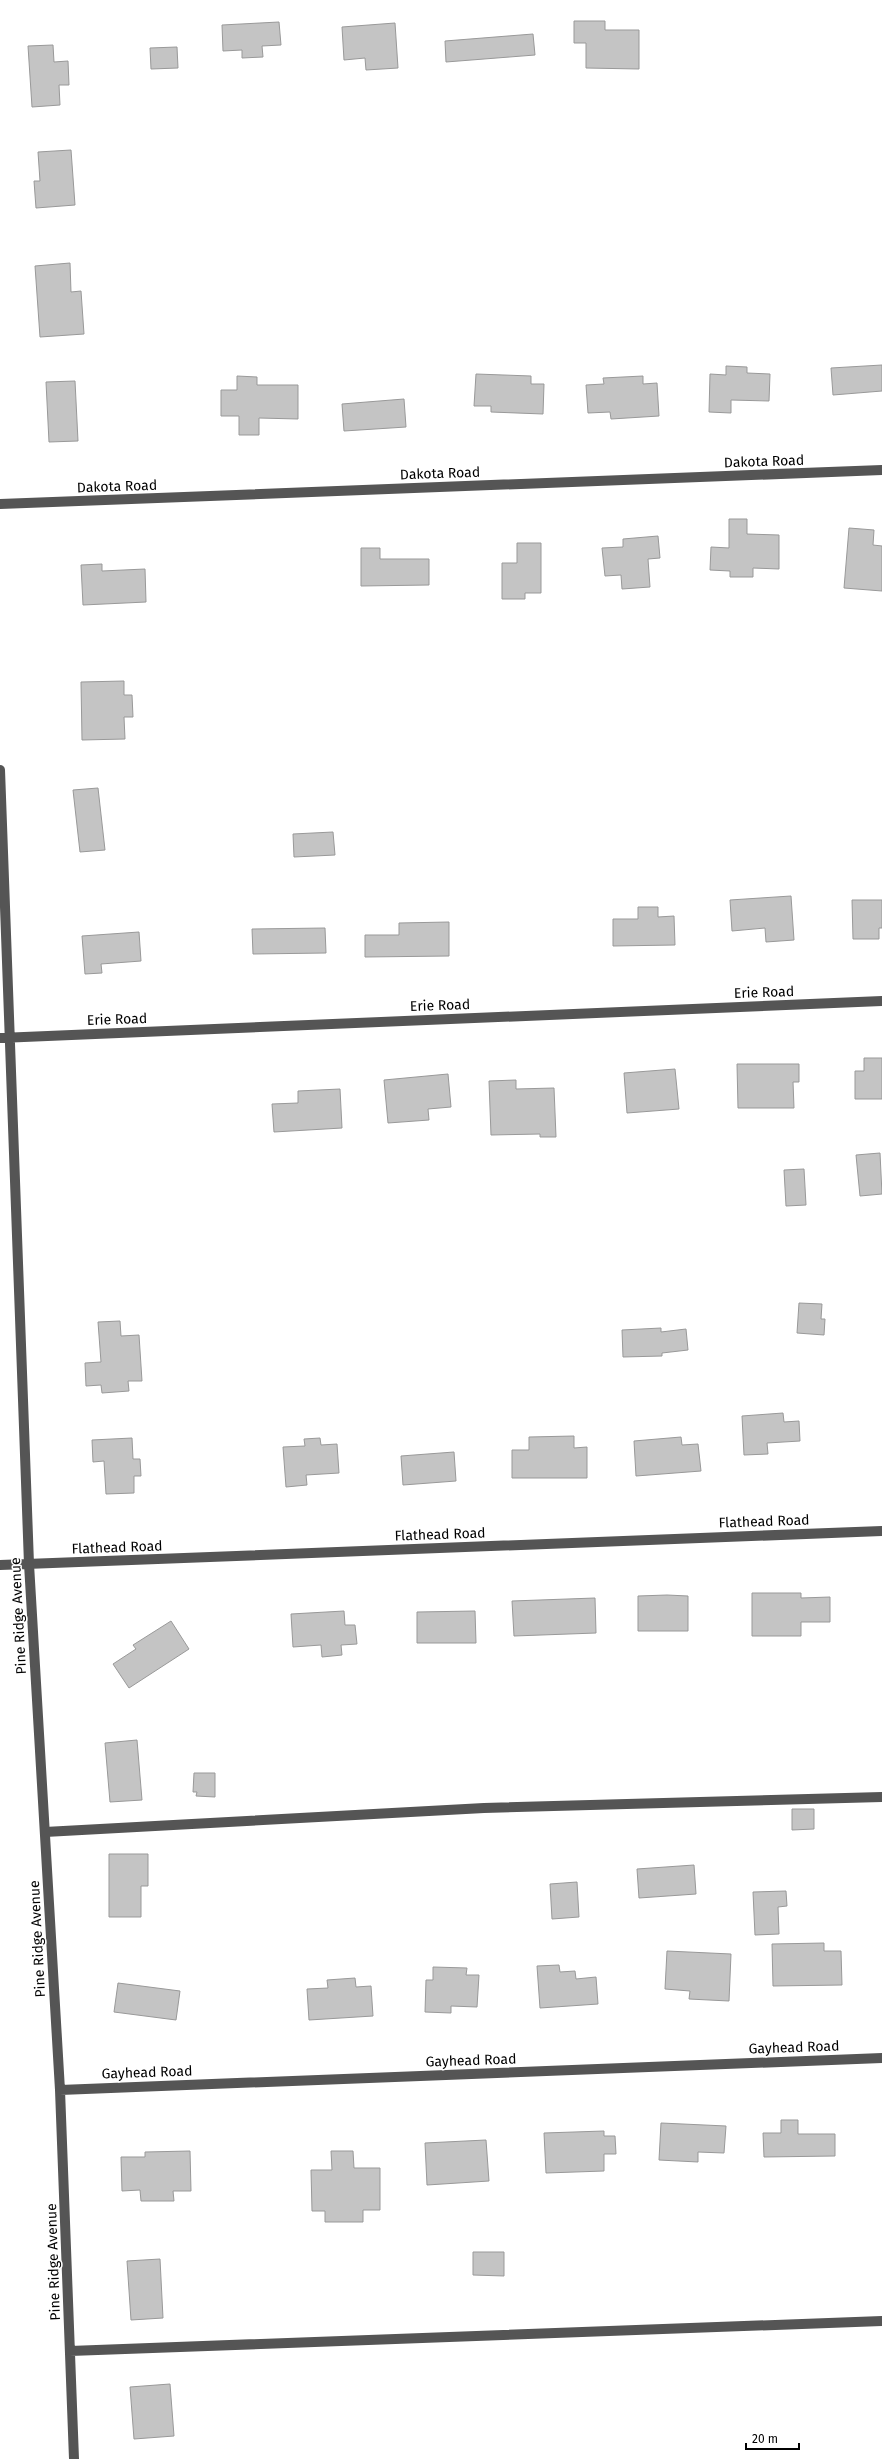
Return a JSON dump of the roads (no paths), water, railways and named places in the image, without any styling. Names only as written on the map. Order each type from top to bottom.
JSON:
[{"type":"street","name":"Dakota Road","points":[[0,504],[882,470]]},
{"type":"street","name":"Pine Ridge Avenue","points":[[0,770],[11,1037],[28,1564],[60,2090],[74,2459]]},
{"type":"street","name":"Erie Road","points":[[0,1038],[882,1001]]},
{"type":"street","name":"Flathead Road","points":[[0,1565],[882,1531]]},
{"type":"street","points":[[45,1832],[484,1808],[882,1797]]},
{"type":"street","name":"Gayhead Road","points":[[60,2090],[882,2058]]},
{"type":"street","points":[[70,2351],[882,2321]]}]
